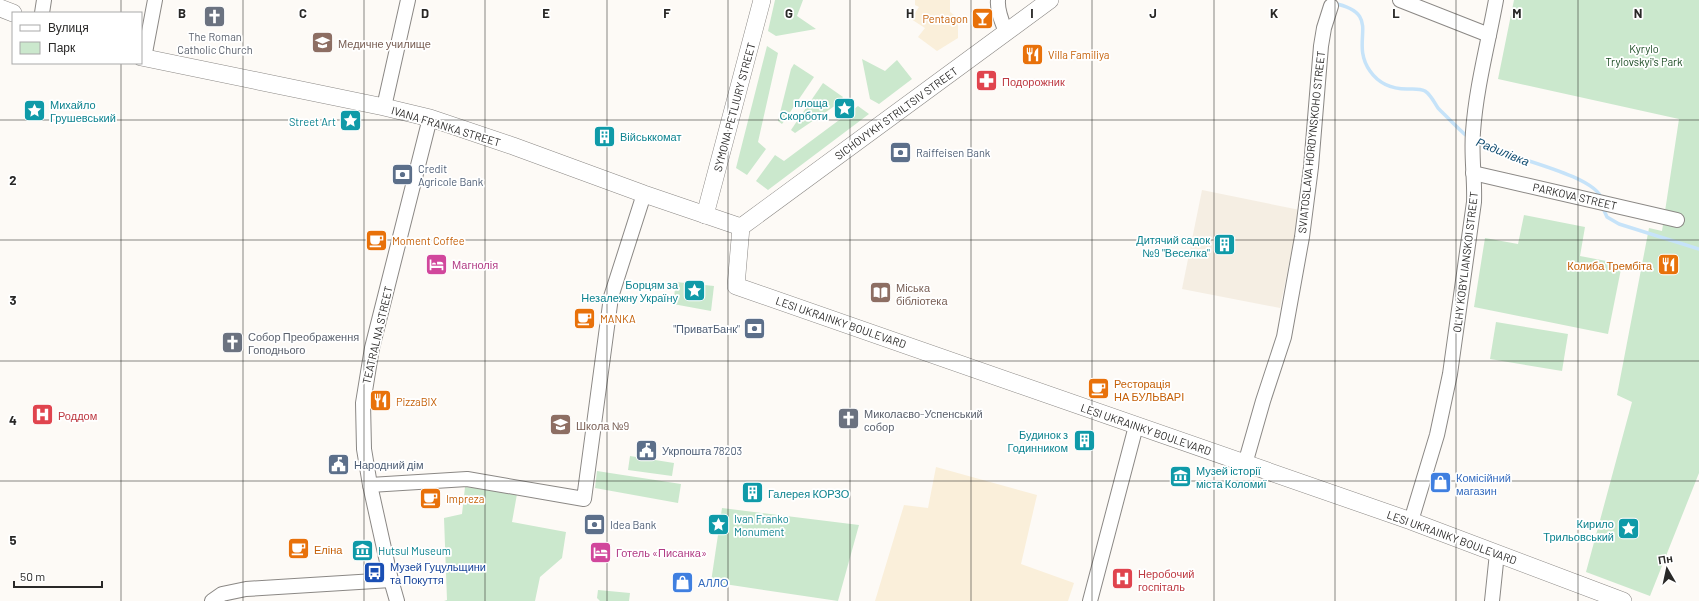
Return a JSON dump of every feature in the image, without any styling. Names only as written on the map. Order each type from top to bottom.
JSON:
[{"type":"street","points":[[42,12],[44,0]]},
{"type":"street","points":[[143,58],[155,0]]},
{"type":"street","points":[[384,107],[408,0]]},
{"type":"street","name":"SYMONA PETLIURY STREET","points":[[705,215],[762,0]]},
{"type":"street","points":[[998,0],[997,5],[1006,32]]},
{"type":"street","name":"SICHOVYKH STRILTSIV STREET","points":[[741,227],[1050,0]]},
{"type":"street","points":[[1400,0],[1489,35]]},
{"type":"street","name":"OLHY KOBYLIANSKOI STREET","points":[[1411,521],[1438,435],[1450,374],[1474,202],[1473,140],[1481,78],[1496,0]]},
{"type":"street","name":"SVIATOSLAVA HORDYNSKOHO STREET","points":[[1245,464],[1284,336],[1302,237],[1311,167],[1321,46],[1324,28],[1331,6]]},
{"type":"street","points":[[0,8],[12,14]]},
{"type":"street","name":"IVANA FRANKA STREET","points":[[143,58],[384,107],[430,118],[741,227]]},
{"type":"street","name":"TEATRALNA STREET","points":[[397,601],[370,485],[363,435],[363,403],[368,365],[430,118]]},
{"type":"street","name":"PARKOVA STREET","points":[[1473,173],[1677,220]]},
{"type":"street","points":[[370,485],[467,480],[584,498],[611,297],[644,194]]},
{"type":"street","name":"LESI UKRAINKY BOULEVARD","points":[[741,227],[736,286],[1411,521],[1623,601]]},
{"type":"street","points":[[1090,601],[1136,426]]},
{"type":"street","points":[[1492,601],[1497,553]]},
{"type":"street","points":[[212,601],[222,594],[241,590],[391,580]]},
{"type":"shaded area","points":[[915,0],[950,0],[950,12],[958,18],[958,38],[937,51],[918,37],[925,28],[911,19],[919,7],[915,5]]},
{"type":"shaded area","points":[[1202,190],[1300,210],[1280,308],[1182,289]]},
{"type":"shaded area","points":[[936,467],[1037,495],[1021,564],[1074,583],[1068,601],[875,601],[904,505],[928,508]]},
{"type":"green space","points":[[775,0],[803,0],[797,16],[816,29],[776,36],[768,31]]},
{"type":"green space","name":"Kyrylo Trylovskyi's Park","points":[[1514,0],[1699,0],[1699,473],[1650,596],[1586,572],[1632,402],[1617,395],[1649,228],[1662,231],[1679,119],[1498,79]]},
{"type":"green space","points":[[767,46],[778,53],[758,142],[766,149],[747,175],[736,168]]},
{"type":"green space","points":[[862,59],[885,71],[897,60],[912,79],[879,104],[870,99]]},
{"type":"green space","points":[[794,64],[814,77],[782,124],[778,121],[791,69]]},
{"type":"green space","points":[[823,83],[843,97],[839,103],[795,133],[791,130]]},
{"type":"green space","points":[[858,106],[869,114],[768,190],[756,181],[775,155],[784,161]]},
{"type":"green space","points":[[1524,215],[1585,227],[1580,256],[1622,264],[1608,334],[1474,307],[1485,238],[1518,244]]},
{"type":"green space","points":[[676,282],[714,286],[711,311],[673,304]]},
{"type":"green space","points":[[1496,322],[1568,334],[1562,371],[1490,359]]},
{"type":"green space","points":[[630,456],[674,463],[672,476],[628,470]]},
{"type":"green space","points":[[597,471],[681,484],[678,503],[595,488]]},
{"type":"green space","points":[[465,487],[491,489],[517,494],[512,522],[566,532],[562,558],[540,577],[535,601],[444,601],[447,600],[444,518],[462,514]]},
{"type":"green space","points":[[722,508],[859,525],[838,601],[711,582]]},
{"type":"green space","points":[[598,590],[630,593],[629,601],[600,601],[597,598]]},
{"type":"waterway","name":"Радилівка","points":[[1333,3],[1349,8],[1358,14],[1362,21],[1362,49],[1364,60],[1370,71],[1377,79],[1391,87],[1425,91],[1438,108],[1469,138]]},
{"type":"waterway","name":"Радилівка","points":[[1476,142],[1546,166],[1584,182],[1596,191],[1602,200]]},
{"type":"waterway","name":"Радилівка","points":[[1602,206],[1607,217],[1619,224],[1699,249]]},
{"type":"place","name":"The Roman Catholic Church","points":[[215,16]]},
{"type":"place","name":"Pentagon","points":[[983,18]]},
{"type":"place","name":"Медичне училище","points":[[322,43]]},
{"type":"place","name":"Villa Familiya","points":[[1033,54]]},
{"type":"place","name":"Подорожник","points":[[987,81]]},
{"type":"place","name":"площа Скорботи","points":[[844,108]]},
{"type":"place","name":"Михайло Грушевський","points":[[34,110]]},
{"type":"place","name":"Street Art","points":[[351,121]]},
{"type":"place","name":"Військкомат","points":[[604,136]]},
{"type":"place","name":"Raiffeisen Bank","points":[[900,152]]},
{"type":"place","name":"Credit Agricole Bank","points":[[403,174]]},
{"type":"place","name":"Moment Coffee","points":[[377,240]]},
{"type":"place","name":"Дитячий садок №9 \"Веселка\"","points":[[1225,245]]},
{"type":"place","name":"Магнолія","points":[[436,264]]},
{"type":"place","name":"Колиба Трембіта","points":[[1668,265]]},
{"type":"place","name":"Борцям за Незалежну Україну","points":[[694,290]]},
{"type":"place","name":"Міська бібліотека","points":[[880,293]]},
{"type":"place","name":"MANKA","points":[[585,318]]},
{"type":"place","name":"\"ПриватБанк\"","points":[[755,328]]},
{"type":"place","name":"Собор Преображення Гоподнього","points":[[233,342]]},
{"type":"place","name":"Ресторація НА БУЛЬВАРІ","points":[[1098,389]]},
{"type":"place","name":"PizzaBIX","points":[[380,401]]},
{"type":"place","name":"Роддом","points":[[43,415]]},
{"type":"place","name":"Миколаєво-Успенський собор","points":[[848,419]]},
{"type":"place","name":"Школа №9","points":[[561,425]]},
{"type":"place","name":"Будинок з Годинником","points":[[1084,440]]},
{"type":"place","name":"Укрпошта 78203","points":[[647,450]]},
{"type":"place","name":"Народний дім","points":[[338,464]]},
{"type":"place","name":"Музей історії міста Коломиї","points":[[1180,476]]},
{"type":"place","name":"Комісійний магазин","points":[[1441,483]]},
{"type":"place","name":"Галерея КОРЗО","points":[[753,493]]},
{"type":"place","name":"Impreza","points":[[430,498]]},
{"type":"place","name":"Idea Bank","points":[[595,524]]},
{"type":"place","name":"Ivan Franko Monument","points":[[719,524]]},
{"type":"place","name":"Кирило Трильовський","points":[[1629,529]]},
{"type":"place","name":"Еліна","points":[[298,549]]},
{"type":"place","name":"Hutsul Museum","points":[[363,550]]},
{"type":"place","name":"Готель «Писанка»","points":[[600,552]]},
{"type":"place","name":"Музей Гуцульщини та Покуття","points":[[374,572]]},
{"type":"place","name":"Неробочий госпіталь","points":[[1122,579]]},
{"type":"place","name":"АЛЛО","points":[[682,582]]}]
